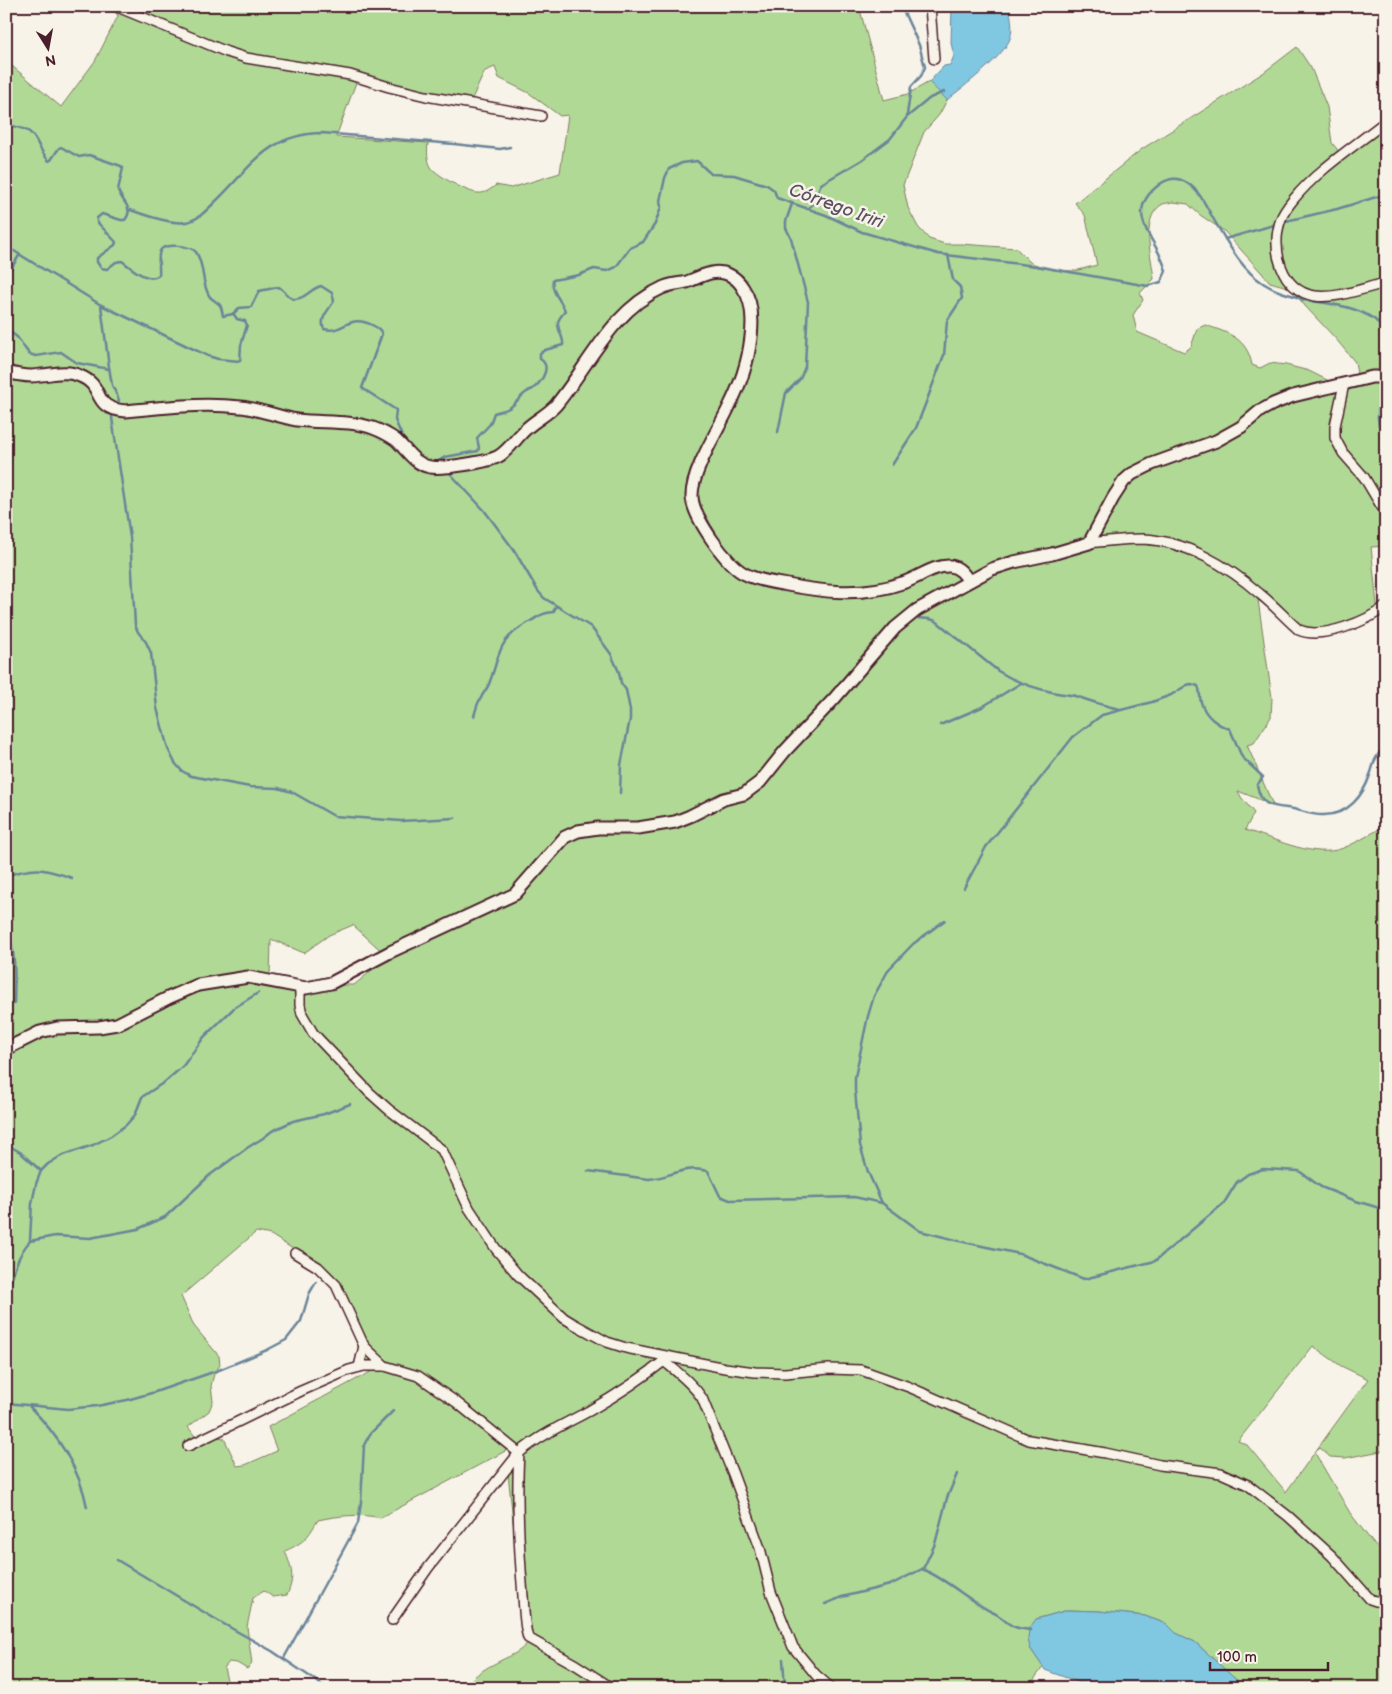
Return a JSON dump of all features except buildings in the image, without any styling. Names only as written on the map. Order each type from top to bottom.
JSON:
[{"type":"street","points":[[115,6],[246,58],[350,75],[426,96],[541,116]]},
{"type":"street","points":[[930,6],[934,59]]},
{"type":"street","points":[[1386,121],[1320,172],[1292,201],[1281,218],[1277,247],[1278,261],[1291,283],[1300,290],[1314,296],[1350,293],[1386,283]]},
{"type":"street","points":[[6,372],[39,376],[71,372],[91,381],[102,403],[115,410],[126,411],[197,405],[244,407],[295,420],[369,427],[394,438],[417,462],[429,467],[463,465],[498,457],[528,427],[550,410],[619,320],[634,305],[664,287],[686,282],[710,273],[730,274],[747,294],[751,307],[752,324],[748,360],[743,377],[728,410],[706,450],[693,485],[692,497],[699,518],[725,558],[745,575],[769,582],[827,592],[877,591],[905,583],[925,573],[948,566],[960,570],[969,581]]},
{"type":"street","points":[[1089,543],[1113,498],[1124,481],[1132,474],[1152,464],[1216,442],[1260,411],[1293,396],[1366,378],[1382,379]]},
{"type":"street","points":[[1344,384],[1335,426],[1335,438],[1343,453],[1364,477],[1386,514]]},
{"type":"street","points":[[6,1048],[40,1032],[57,1028],[99,1028],[117,1024],[198,985],[248,977],[306,988],[331,983],[414,941],[515,894],[565,837],[578,831],[598,828],[638,828],[675,822],[724,799],[744,794],[760,782],[785,751],[834,699],[895,628],[916,610],[992,569],[1089,543],[1144,539],[1186,548],[1212,561],[1260,593],[1299,630],[1305,633],[1324,632],[1360,621],[1376,614],[1386,606]]},
{"type":"street","points":[[300,987],[302,1014],[314,1033],[369,1092],[442,1150],[468,1208],[496,1249],[518,1275],[564,1318],[587,1332],[607,1342],[666,1359],[725,1368],[755,1372],[861,1370],[909,1387],[1029,1440],[1160,1465],[1221,1473],[1248,1485],[1288,1516],[1332,1556],[1370,1599],[1386,1602]]},
{"type":"street","points":[[295,1253],[318,1267],[336,1285],[364,1346],[385,1366]]},
{"type":"street","points":[[359,1367],[364,1346]]},
{"type":"street","points":[[392,1620],[428,1568],[519,1452],[534,1440],[590,1410],[642,1378],[666,1359]]},
{"type":"street","points":[[666,1359],[697,1390],[702,1398],[733,1474],[760,1548],[771,1592],[793,1647],[816,1675],[831,1688]]},
{"type":"street","points":[[188,1446],[300,1391],[359,1367],[385,1366],[418,1376],[456,1402],[519,1452]]},
{"type":"street","points":[[519,1452],[517,1482],[523,1593],[528,1638],[612,1688]]},
{"type":"green space","points":[[112,6],[859,6],[884,100],[908,94],[929,82],[947,100],[939,115],[924,132],[903,185],[908,208],[918,227],[929,239],[945,244],[1016,248],[1031,263],[1053,270],[1075,271],[1097,265],[1085,215],[1075,203],[1142,149],[1263,73],[1297,47],[1311,68],[1327,107],[1332,143],[1342,155],[1386,128],[1386,546],[1371,547],[1378,614],[1317,636],[1296,629],[1258,600],[1272,698],[1271,717],[1254,743],[1247,745],[1273,805],[1238,791],[1254,813],[1245,830],[1314,851],[1337,850],[1355,843],[1386,825],[1386,1450],[1345,1458],[1330,1457],[1320,1448],[1315,1453],[1350,1513],[1376,1547],[1386,1541],[1386,1688],[1245,1688],[1195,1642],[1176,1633],[1167,1624],[1145,1616],[1068,1610],[1036,1619],[1030,1648],[1043,1667],[1028,1688],[462,1688],[485,1669],[518,1652],[530,1640],[519,1578],[508,1473],[511,1448],[380,1518],[349,1516],[318,1520],[305,1539],[285,1551],[292,1573],[287,1595],[273,1597],[264,1591],[253,1598],[247,1627],[252,1664],[247,1669],[237,1663],[229,1662],[224,1668],[229,1688],[6,1688],[6,61],[61,107],[95,61],[118,16]],"holes":[[[495,67],[499,78],[529,93],[560,116],[568,115],[560,173],[511,188],[496,185],[490,190],[478,193],[460,187],[445,179],[434,170],[428,158],[428,143],[336,137],[358,77],[468,107],[485,71]],[[1165,203],[1188,204],[1200,215],[1224,231],[1270,282],[1291,288],[1355,362],[1358,380],[1335,384],[1309,371],[1286,365],[1270,363],[1260,368],[1252,365],[1246,348],[1236,338],[1205,325],[1197,329],[1191,347],[1184,352],[1137,332],[1133,315],[1143,300],[1140,293],[1154,279],[1149,229],[1155,211]],[[353,925],[388,957],[354,985],[327,985],[297,989],[270,977],[271,939],[304,953],[329,935]],[[256,1232],[271,1235],[324,1269],[341,1296],[365,1360],[372,1371],[268,1427],[277,1451],[245,1465],[237,1466],[224,1438],[210,1436],[197,1439],[188,1427],[209,1411],[213,1401],[211,1386],[214,1374],[220,1365],[219,1356],[194,1326],[181,1296]],[[1313,1346],[1341,1366],[1368,1379],[1286,1492],[1247,1445],[1238,1441]]]},
{"type":"water","points":[[952,6],[1009,6],[1012,28],[1011,37],[998,57],[947,100],[929,82],[944,66],[950,65],[954,56],[951,43]]},
{"type":"water","points":[[1068,1610],[1145,1616],[1167,1624],[1176,1633],[1195,1642],[1245,1688],[1093,1688],[1045,1670],[1030,1648],[1028,1639],[1029,1629],[1036,1619]]},
{"type":"waterway","points":[[901,6],[919,45],[925,67],[921,76],[911,87],[907,115]]},
{"type":"waterway","points":[[807,209],[818,200],[821,184],[862,160],[890,139],[907,117],[930,98],[944,92]]},
{"type":"waterway","name":"Córrego Iriri","points":[[6,125],[17,127],[30,133],[49,161],[61,147],[79,157],[89,155],[123,168],[118,190],[129,212],[125,220],[102,214],[97,218],[97,222],[116,242],[115,245],[97,258],[101,268],[107,269],[116,262],[122,261],[140,274],[150,278],[155,277],[159,275],[159,256],[162,248],[172,246],[183,247],[193,250],[199,257],[207,292],[220,305],[223,316],[233,314],[239,308],[251,307],[259,291],[279,287],[289,297],[298,299],[321,286],[332,293],[334,301],[324,318],[324,329],[337,329],[358,321],[365,322],[379,329],[382,334],[362,388],[396,410],[395,420],[404,441]]},
{"type":"waterway","points":[[130,210],[158,219],[180,223],[194,219],[201,215],[261,156],[273,147],[303,135],[322,133],[500,149],[510,147]]},
{"type":"waterway","name":"Córrego Iriri","points":[[437,462],[445,457],[478,451],[477,438],[490,424],[494,413],[511,406],[534,388],[543,378],[545,366],[544,362],[540,359],[540,353],[563,345],[558,322],[565,311],[553,288],[553,280],[579,275],[594,269],[607,271],[616,267],[630,248],[643,242],[655,224],[661,207],[660,201],[665,178],[669,169],[682,163],[697,161],[711,174],[734,175],[767,185],[774,190],[777,198],[826,215],[862,232],[938,254],[1036,266],[1148,286],[1161,282],[1166,271],[1145,226],[1142,216],[1143,206],[1148,195],[1160,184],[1170,179],[1178,179],[1187,183],[1197,192],[1241,263],[1263,283],[1301,299],[1349,308],[1374,319],[1382,330],[1385,344],[1381,373]]},
{"type":"waterway","points":[[1282,222],[1337,209],[1386,194]]},
{"type":"waterway","points":[[778,432],[786,393],[800,379],[805,367],[808,302],[791,238],[786,228],[786,221],[792,204]]},
{"type":"waterway","points":[[1225,239],[1277,224]]},
{"type":"waterway","points":[[6,246],[101,305],[208,356],[240,361],[241,345],[247,325],[245,321],[237,319],[233,313]]},
{"type":"waterway","points":[[6,277],[20,254]]},
{"type":"waterway","points":[[892,465],[916,428],[944,355],[947,321],[962,298],[960,287],[953,280],[948,255]]},
{"type":"waterway","points":[[101,305],[112,385],[119,400],[117,405]]},
{"type":"waterway","points":[[6,329],[17,337],[29,354],[36,356],[61,352],[77,363],[109,369]]},
{"type":"waterway","name":"Córrego Iriri","points":[[1379,381],[1378,418],[1379,425],[1386,432]]},
{"type":"waterway","points":[[113,412],[112,418],[130,537],[135,625],[151,653],[157,708],[168,749],[175,763],[182,771],[191,776],[250,787],[278,788],[292,792],[334,816],[401,821],[455,818]]},
{"type":"waterway","name":"Córrego Iriri","points":[[410,447],[420,457]]},
{"type":"waterway","points":[[448,471],[484,510],[514,550],[544,598],[591,627],[611,654],[619,672],[621,683],[626,690],[630,710],[621,765],[620,793]]},
{"type":"waterway","points":[[474,716],[478,702],[489,684],[501,648],[505,642],[518,629],[540,616],[553,612],[556,607]]},
{"type":"waterway","points":[[916,618],[936,621],[998,671],[1017,681],[1055,693],[1075,696],[1120,709]]},
{"type":"waterway","points":[[940,725],[982,707],[1021,683]]},
{"type":"waterway","points":[[964,888],[986,847],[1073,737],[1102,715],[1152,702],[1171,695],[1187,685],[1198,686],[1205,712],[1216,722],[1230,729],[1242,757],[1263,777],[1257,785],[1263,801],[1270,805],[1319,815],[1340,812],[1359,797],[1367,783],[1375,760],[1386,744]]},
{"type":"waterway","points":[[6,876],[39,869],[72,878]]},
{"type":"waterway","points":[[882,1203],[868,1172],[860,1145],[855,1090],[855,1077],[868,1016],[874,996],[889,969],[913,944],[945,920]]},
{"type":"waterway","points":[[6,922],[13,952],[15,973],[14,1004]]},
{"type":"waterway","points":[[30,1240],[32,1203],[41,1171],[61,1156],[93,1145],[111,1136],[126,1125],[135,1115],[142,1097],[166,1081],[183,1066],[204,1037],[234,1008],[258,993]]},
{"type":"waterway","points":[[6,1303],[17,1262],[30,1241],[55,1236],[90,1238],[138,1229],[165,1217],[210,1175],[272,1131],[293,1121],[324,1114],[350,1104]]},
{"type":"waterway","points":[[6,1144],[20,1152],[41,1171]]},
{"type":"waterway","points":[[588,1171],[649,1179],[691,1169],[708,1171],[720,1196],[730,1200],[854,1197],[882,1203],[920,1231],[1020,1254],[1084,1279],[1155,1261],[1224,1203],[1237,1182],[1248,1174],[1263,1169],[1299,1171],[1321,1187],[1356,1201],[1386,1210]]},
{"type":"waterway","points":[[6,1403],[68,1409],[97,1406],[155,1392],[219,1370],[286,1340],[301,1321],[309,1294],[316,1282]]},
{"type":"waterway","points":[[30,1407],[40,1417],[66,1453],[79,1479],[87,1507]]},
{"type":"waterway","points":[[284,1658],[358,1523],[364,1445],[370,1434],[393,1411]]},
{"type":"waterway","points":[[923,1569],[935,1544],[947,1498],[957,1474]]},
{"type":"waterway","points":[[117,1560],[272,1651],[324,1688]]},
{"type":"waterway","points":[[825,1604],[842,1597],[890,1585],[922,1569],[941,1579],[1012,1626],[1031,1630]]},
{"type":"waterway","points":[[783,1659],[785,1688]]}]
